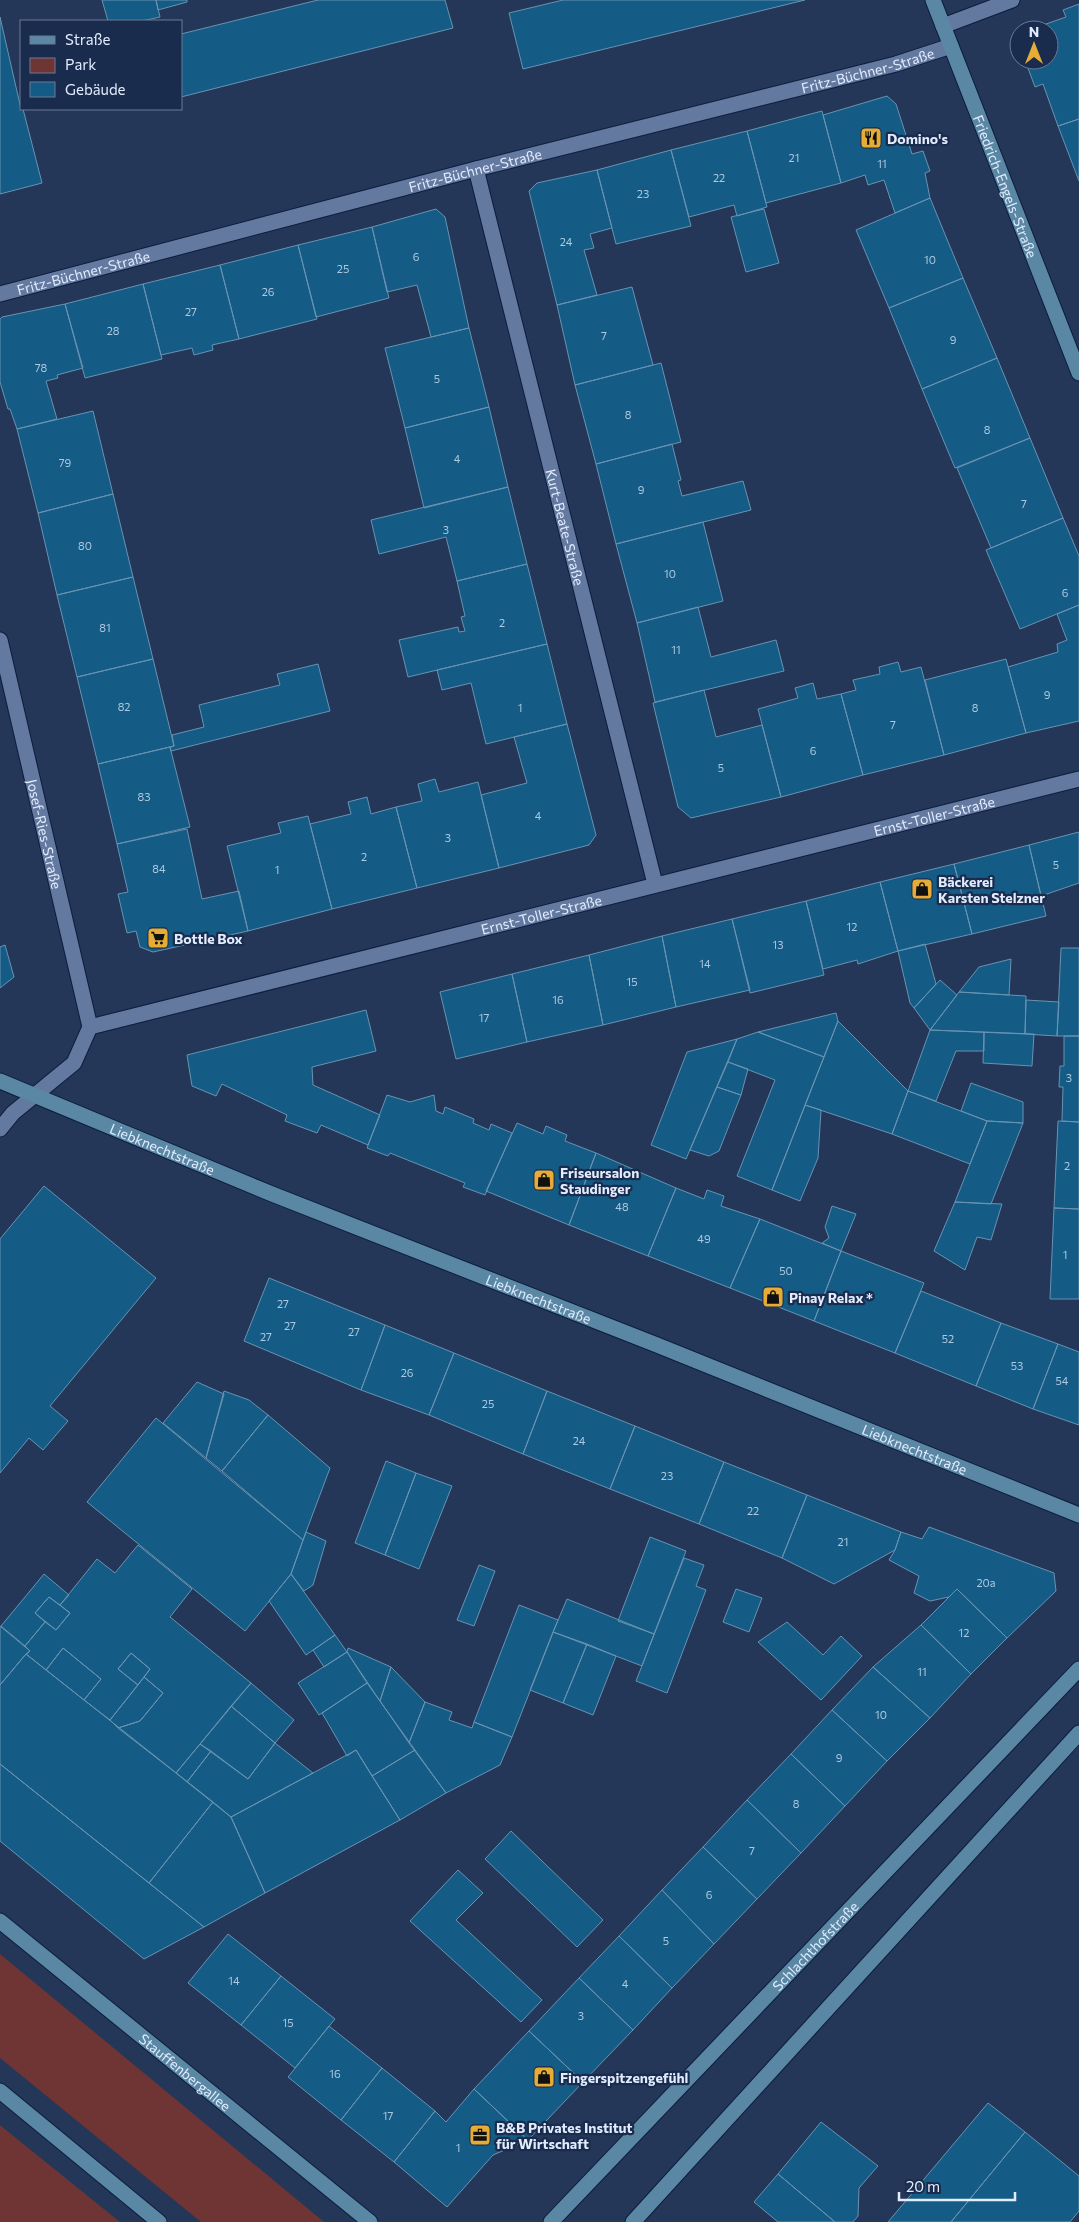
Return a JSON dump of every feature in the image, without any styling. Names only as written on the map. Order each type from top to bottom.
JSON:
[{"type":"main road","name":"Friedrich-Engels-Straße","points":[[933,0],[1079,373]]},
{"type":"main road","name":"Liebknechtstraße","points":[[0,1081],[272,1194],[667,1349],[1079,1515]]},
{"type":"main road","name":"Schlachthofstraße","points":[[551,2222],[1079,1669]]},
{"type":"main road","points":[[632,2222],[1079,1733]]},
{"type":"main road","name":"Stauffenbergallee","points":[[0,1921],[370,2222]]},
{"type":"main road","points":[[0,2091],[159,2222]]},
{"type":"street","name":"Fritz-Büchner-Straße","points":[[943,26],[1012,0]]},
{"type":"street","name":"Fritz-Büchner-Straße","points":[[0,294],[476,169],[896,64],[951,46]]},
{"type":"street","name":"Kurt-Beate-Straße","points":[[476,169],[655,884]]},
{"type":"street","name":"Josef-Ries-Straße","points":[[0,640],[90,1027]]},
{"type":"street","name":"Ernst-Toller-Straße","points":[[90,1027],[1079,779]]},
{"type":"street","points":[[0,1129],[13,1113],[74,1063],[90,1027]]},
{"type":"green space","points":[[0,1954],[324,2222],[201,2222],[0,2058]]},
{"type":"green space","points":[[1,2126],[120,2222],[0,2222]]},
{"type":"building","points":[[102,0],[156,0],[160,17],[146,20],[108,20]]},
{"type":"building","points":[[156,0],[187,0],[187,2],[158,10]]},
{"type":"building","points":[[318,0],[445,0],[453,28],[182,97],[182,34]]},
{"type":"building","points":[[563,0],[805,0],[523,69],[509,13]]},
{"type":"building","points":[[1079,4],[1079,119],[1058,126],[1043,84],[1035,87],[1029,70],[1059,70],[1059,20],[1057,20],[1066,17],[1063,10]]},
{"type":"building","points":[[0,17],[20,110],[23,110],[42,183],[0,194]]},
{"type":"building","points":[[887,96],[896,104],[912,154],[923,151],[930,171],[925,173],[930,198],[895,213],[884,180],[868,185],[865,175],[841,183],[823,115]]},
{"type":"building","points":[[822,111],[841,183],[766,203],[747,131]]},
{"type":"building","points":[[1079,119],[1079,181],[1058,126]]},
{"type":"building","points":[[747,131],[767,207],[737,216],[734,205],[689,217],[671,150]]},
{"type":"building","points":[[671,150],[691,226],[616,244],[597,170]]},
{"type":"building","points":[[597,170],[612,228],[590,234],[594,248],[584,250],[597,295],[557,305],[529,191],[537,183]]},
{"type":"building","points":[[930,198],[963,278],[889,308],[856,230]]},
{"type":"building","points":[[436,209],[445,217],[469,328],[431,337],[417,285],[387,292],[372,227]]},
{"type":"building","points":[[764,209],[779,263],[746,272],[731,217]]},
{"type":"building","points":[[372,227],[389,298],[316,317],[298,245]]},
{"type":"building","points":[[298,245],[317,319],[239,339],[220,265]]},
{"type":"building","points":[[220,265],[239,339],[212,345],[213,350],[194,355],[192,348],[161,355],[143,284]]},
{"type":"building","points":[[963,278],[997,358],[922,389],[889,308]]},
{"type":"building","points":[[143,284],[162,359],[85,378],[65,304]]},
{"type":"building","points":[[632,287],[653,365],[575,385],[557,305]]},
{"type":"building","points":[[65,304],[83,368],[57,375],[58,378],[46,381],[57,419],[17,429],[10,409],[8,409],[0,382],[0,319]]},
{"type":"building","points":[[469,328],[489,407],[405,428],[385,348]]},
{"type":"building","points":[[997,358],[1030,438],[955,468],[922,389]]},
{"type":"building","points":[[661,363],[681,442],[596,464],[575,385]]},
{"type":"building","points":[[489,407],[508,487],[424,508],[405,428]]},
{"type":"building","points":[[93,411],[113,494],[38,513],[17,429]]},
{"type":"building","points":[[1030,438],[1063,518],[991,548],[957,468]]},
{"type":"building","points":[[672,444],[681,480],[678,481],[682,496],[743,481],[751,510],[616,544],[596,464]]},
{"type":"building","points":[[508,487],[527,564],[457,581],[446,537],[379,554],[371,520]]},
{"type":"building","points":[[113,494],[133,577],[57,595],[38,513]]},
{"type":"building","points":[[1063,518],[1079,556],[1079,605],[1020,629],[986,550]]},
{"type":"building","points":[[703,522],[723,601],[637,623],[616,544]]},
{"type":"building","points":[[527,564],[547,644],[408,677],[399,640],[458,627],[459,632],[465,631],[461,617],[465,616],[457,581]]},
{"type":"building","points":[[133,577],[153,659],[77,677],[57,595]]},
{"type":"building","points":[[1079,605],[1079,721],[1026,733],[1008,667],[1058,652],[1057,644],[1067,640],[1057,614]]},
{"type":"building","points":[[698,607],[711,657],[776,640],[784,671],[655,702],[637,623]]},
{"type":"building","points":[[547,644],[567,724],[486,744],[471,683],[442,690],[437,670]]},
{"type":"building","points":[[153,659],[174,746],[98,764],[77,677]]},
{"type":"building","points":[[1006,659],[1026,733],[944,755],[925,680]]},
{"type":"building","points":[[898,662],[901,672],[921,667],[944,755],[863,775],[841,694],[856,690],[853,680],[880,674],[879,667]]},
{"type":"building","points":[[318,664],[330,711],[171,751],[170,747],[174,746],[172,735],[204,727],[199,705],[280,685],[277,674]]},
{"type":"building","points":[[813,683],[817,699],[841,694],[863,775],[781,797],[758,709],[798,698],[795,688]]},
{"type":"building","points":[[704,690],[716,737],[762,725],[781,797],[691,818],[678,807],[653,703]]},
{"type":"building","points":[[567,724],[596,835],[589,845],[499,868],[481,795],[527,783],[514,737]]},
{"type":"building","points":[[170,747],[190,827],[117,844],[98,764]]},
{"type":"building","points":[[435,779],[439,792],[478,782],[499,868],[417,888],[396,807],[422,801],[418,784]]},
{"type":"building","points":[[367,797],[371,814],[396,807],[417,888],[332,909],[310,824],[351,814],[348,802]]},
{"type":"building","points":[[308,816],[332,909],[248,931],[227,846],[281,833],[278,823]]},
{"type":"building","points":[[187,829],[202,899],[239,891],[248,931],[153,952],[140,947],[136,931],[127,933],[118,894],[128,892],[117,844]]},
{"type":"building","points":[[1079,832],[1079,883],[1041,896],[1029,845]]},
{"type":"building","points":[[1029,845],[1046,916],[972,934],[954,864]]},
{"type":"building","points":[[954,864],[972,934],[898,951],[880,882]]},
{"type":"building","points":[[880,882],[898,951],[858,964],[857,960],[823,969],[806,901]]},
{"type":"building","points":[[806,901],[824,975],[750,993],[732,919]]},
{"type":"building","points":[[732,919],[750,990],[676,1007],[662,936]]},
{"type":"building","points":[[662,936],[676,1007],[603,1025],[589,955]]},
{"type":"building","points":[[925,944],[936,984],[914,1008],[910,1003],[898,951]]},
{"type":"building","points":[[5,945],[14,977],[0,988],[0,947]]},
{"type":"building","points":[[1061,948],[1079,948],[1079,1036],[1057,1036]]},
{"type":"building","points":[[589,955],[603,1025],[527,1042],[512,974]]},
{"type":"building","points":[[1011,959],[1009,995],[959,992],[979,967]]},
{"type":"building","points":[[512,974],[527,1042],[456,1059],[440,992]]},
{"type":"building","points":[[940,980],[957,995],[930,1030],[914,1008]]},
{"type":"building","points":[[959,992],[1026,996],[1025,1034],[930,1030]]},
{"type":"building","points":[[1026,1000],[1059,1002],[1057,1036],[1025,1034]]},
{"type":"building","points":[[366,1010],[376,1051],[312,1067],[313,1085],[380,1115],[368,1145],[321,1125],[317,1133],[285,1121],[287,1115],[222,1084],[216,1096],[192,1086],[187,1055]]},
{"type":"building","points":[[836,1013],[838,1021],[824,1057],[758,1032]]},
{"type":"building","points":[[838,1021],[908,1091],[892,1134],[805,1105]]},
{"type":"building","points":[[930,1030],[984,1032],[984,1051],[956,1051],[936,1101],[908,1091]]},
{"type":"building","points":[[758,1032],[824,1057],[772,1190],[737,1176],[775,1080],[728,1062],[737,1039]]},
{"type":"building","points":[[984,1032],[1034,1034],[1032,1066],[983,1063]]},
{"type":"building","points":[[1064,1036],[1079,1036],[1079,1122],[1062,1121],[1063,1087],[1059,1087],[1060,1066],[1064,1066]]},
{"type":"building","points":[[737,1039],[686,1159],[651,1145],[687,1052]]},
{"type":"building","points":[[728,1062],[748,1069],[741,1095],[717,1087]]},
{"type":"building","points":[[971,1083],[1023,1102],[1023,1123],[987,1121],[961,1111]]},
{"type":"building","points":[[717,1087],[741,1095],[719,1151],[709,1156],[690,1150]]},
{"type":"building","points":[[908,1091],[987,1121],[970,1164],[892,1134]]},
{"type":"building","points":[[387,1095],[410,1102],[434,1095],[436,1111],[443,1114],[445,1107],[474,1119],[473,1123],[489,1130],[491,1124],[512,1133],[485,1195],[463,1187],[465,1183],[390,1153],[388,1156],[367,1148]]},
{"type":"building","points":[[805,1105],[821,1110],[818,1158],[800,1201],[772,1190]]},
{"type":"building","points":[[987,1121],[1023,1123],[991,1204],[955,1202]]},
{"type":"building","points":[[1058,1121],[1079,1122],[1079,1209],[1054,1208]]},
{"type":"building","points":[[517,1123],[543,1134],[546,1126],[567,1135],[565,1141],[596,1153],[569,1225],[486,1191]]},
{"type":"building","points":[[596,1153],[676,1188],[648,1256],[569,1225]]},
{"type":"building","points":[[44,1186],[156,1278],[50,1406],[68,1421],[43,1450],[29,1438],[0,1473],[0,1239]]},
{"type":"building","points":[[676,1188],[704,1199],[707,1190],[724,1196],[721,1206],[760,1219],[730,1288],[648,1256]]},
{"type":"building","points":[[955,1202],[1002,1204],[991,1240],[977,1237],[965,1270],[934,1251]]},
{"type":"building","points":[[832,1206],[856,1214],[841,1251],[822,1243],[829,1238],[825,1227]]},
{"type":"building","points":[[1054,1208],[1079,1209],[1079,1299],[1050,1299]]},
{"type":"building","points":[[760,1219],[841,1251],[814,1321],[730,1288]]},
{"type":"building","points":[[841,1251],[924,1283],[895,1353],[814,1321]]},
{"type":"building","points":[[269,1278],[385,1325],[361,1390],[244,1341]]},
{"type":"building","points":[[921,1291],[1001,1323],[976,1386],[895,1353]]},
{"type":"building","points":[[1001,1323],[1058,1344],[1033,1409],[976,1386]]},
{"type":"building","points":[[385,1325],[454,1353],[429,1415],[361,1390]]},
{"type":"building","points":[[1058,1344],[1079,1352],[1079,1425],[1033,1409]]},
{"type":"building","points":[[454,1353],[547,1391],[523,1454],[429,1415]]},
{"type":"building","points":[[197,1382],[224,1394],[206,1458],[163,1423]]},
{"type":"building","points":[[224,1391],[249,1400],[268,1415],[222,1471],[206,1458]]},
{"type":"building","points":[[547,1391],[635,1426],[610,1489],[523,1454]]},
{"type":"building","points":[[268,1415],[330,1468],[303,1540],[222,1471]]},
{"type":"building","points":[[156,1418],[303,1540],[291,1574],[245,1631],[87,1502]]},
{"type":"building","points":[[635,1426],[724,1462],[699,1524],[610,1489]]},
{"type":"building","points":[[386,1461],[416,1473],[385,1555],[355,1543]]},
{"type":"building","points":[[724,1462],[807,1495],[782,1558],[699,1524]]},
{"type":"building","points":[[416,1473],[452,1486],[419,1569],[385,1555]]},
{"type":"building","points":[[807,1495],[901,1532],[895,1550],[834,1584],[782,1558]]},
{"type":"building","points":[[929,1527],[1054,1573],[1056,1591],[1007,1638],[957,1589],[949,1597],[930,1601],[914,1593],[919,1576],[889,1560],[895,1550],[901,1532],[922,1539]]},
{"type":"building","points":[[306,1532],[326,1541],[313,1585],[304,1591],[291,1574]]},
{"type":"building","points":[[650,1537],[686,1551],[654,1634],[618,1621]]},
{"type":"building","points":[[138,1545],[192,1589],[170,1617],[251,1683],[176,1773],[118,1728],[140,1721],[163,1693],[144,1677],[150,1669],[131,1653],[118,1669],[138,1685],[110,1720],[84,1700],[101,1679],[63,1648],[46,1670],[26,1654],[30,1651],[25,1646],[45,1622],[56,1630],[70,1613],[60,1605],[97,1559],[115,1573]]},
{"type":"building","points":[[684,1558],[704,1565],[696,1586],[706,1590],[667,1693],[636,1681]]},
{"type":"building","points":[[479,1565],[495,1571],[474,1626],[457,1620]]},
{"type":"building","points":[[44,1574],[69,1595],[60,1605],[49,1597],[35,1613],[45,1622],[25,1646],[1,1626]]},
{"type":"building","points":[[291,1574],[335,1635],[306,1655],[269,1601]]},
{"type":"building","points":[[736,1589],[762,1598],[749,1632],[723,1622]]},
{"type":"building","points":[[957,1589],[1007,1638],[971,1674],[921,1625]]},
{"type":"building","points":[[49,1597],[70,1613],[56,1630],[35,1613]]},
{"type":"building","points":[[567,1599],[654,1634],[642,1666],[553,1632]]},
{"type":"building","points":[[519,1605],[558,1620],[512,1737],[474,1722]]},
{"type":"building","points":[[787,1622],[823,1655],[841,1636],[862,1656],[821,1700],[758,1642]]},
{"type":"building","points":[[921,1625],[971,1674],[930,1718],[873,1667]]},
{"type":"building","points":[[0,1626],[30,1651],[0,1685]]},
{"type":"building","points":[[553,1632],[587,1644],[563,1703],[530,1690]]},
{"type":"building","points":[[335,1635],[347,1652],[324,1667],[313,1650]]},
{"type":"building","points":[[587,1644],[616,1656],[593,1715],[563,1703]]},
{"type":"building","points":[[63,1648],[101,1679],[84,1700],[46,1670]]},
{"type":"building","points":[[348,1648],[391,1667],[380,1701],[347,1652]]},
{"type":"building","points":[[347,1652],[367,1683],[319,1715],[298,1683]]},
{"type":"building","points":[[131,1653],[150,1669],[138,1685],[118,1669]]},
{"type":"building","points":[[26,1654],[213,1802],[149,1883],[0,1764],[0,1685]]},
{"type":"building","points":[[391,1667],[425,1702],[409,1743],[380,1701]]},
{"type":"building","points":[[873,1667],[930,1718],[887,1761],[832,1710]]},
{"type":"building","points":[[144,1677],[163,1693],[140,1721],[118,1728],[110,1720]]},
{"type":"building","points":[[251,1683],[294,1720],[275,1743],[231,1706]]},
{"type":"building","points":[[367,1683],[415,1750],[372,1776],[356,1750],[347,1756],[322,1713]]},
{"type":"building","points":[[425,1702],[452,1712],[449,1720],[472,1728],[474,1722],[512,1737],[500,1765],[446,1793],[409,1743]]},
{"type":"building","points":[[231,1706],[275,1743],[248,1779],[200,1744]]},
{"type":"building","points":[[832,1710],[887,1761],[845,1806],[791,1754]]},
{"type":"building","points":[[275,1743],[313,1773],[231,1817],[187,1782],[211,1751],[248,1779]]},
{"type":"building","points":[[200,1744],[211,1751],[187,1782],[176,1773]]},
{"type":"building","points":[[356,1750],[400,1820],[265,1893],[231,1817]]},
{"type":"building","points":[[415,1750],[446,1793],[400,1820],[372,1776]]},
{"type":"building","points":[[791,1754],[845,1806],[801,1853],[747,1800]]},
{"type":"building","points":[[0,1764],[204,1927],[144,1959],[0,1841]]},
{"type":"building","points":[[747,1800],[801,1853],[757,1899],[703,1847]]},
{"type":"building","points":[[213,1802],[231,1817],[265,1893],[204,1927],[149,1883]]},
{"type":"building","points":[[511,1831],[603,1920],[577,1947],[485,1859]]},
{"type":"building","points":[[703,1847],[757,1899],[714,1944],[662,1890]]},
{"type":"building","points":[[458,1870],[483,1893],[456,1920],[542,2000],[521,2022],[410,1921]]},
{"type":"building","points":[[662,1890],[714,1944],[672,1988],[619,1936]]},
{"type":"building","points":[[228,1934],[281,1976],[241,2025],[188,1983]]},
{"type":"building","points":[[619,1936],[672,1988],[633,2030],[579,1978]]},
{"type":"building","points":[[281,1976],[335,2019],[295,2068],[241,2025]]},
{"type":"building","points":[[579,1978],[633,2030],[583,2082],[529,2031]]},
{"type":"building","points":[[329,2026],[382,2068],[341,2120],[288,2077]]},
{"type":"building","points":[[529,2031],[583,2082],[528,2140],[474,2089]]},
{"type":"building","points":[[382,2068],[435,2111],[394,2162],[341,2120]]},
{"type":"building","points":[[474,2089],[528,2140],[493,2155],[447,2207],[394,2162],[435,2111],[446,2122]]},
{"type":"building","points":[[988,2103],[1025,2132],[951,2222],[888,2222]]},
{"type":"building","points":[[821,2122],[878,2166],[859,2188],[858,2216],[853,2222],[835,2222],[778,2174]]},
{"type":"building","points":[[1025,2132],[1079,2176],[1079,2211],[1070,2222],[951,2222]]},
{"type":"building","points":[[778,2174],[835,2222],[778,2222],[754,2202]]},
{"type":"place","name":"Domino's","points":[[871,138]]},
{"type":"place","name":"Bäckerei Karsten Stelzner","points":[[922,889]]},
{"type":"place","name":"Bottle Box","points":[[158,938]]},
{"type":"place","name":"Friseursalon Staudinger","points":[[544,1180]]},
{"type":"place","name":"Pinay Relax *","points":[[773,1297]]},
{"type":"place","name":"Fingerspitzengefühl","points":[[544,2077]]},
{"type":"place","name":"B&B Privates Institut für Wirtschaft","points":[[480,2135]]}]
